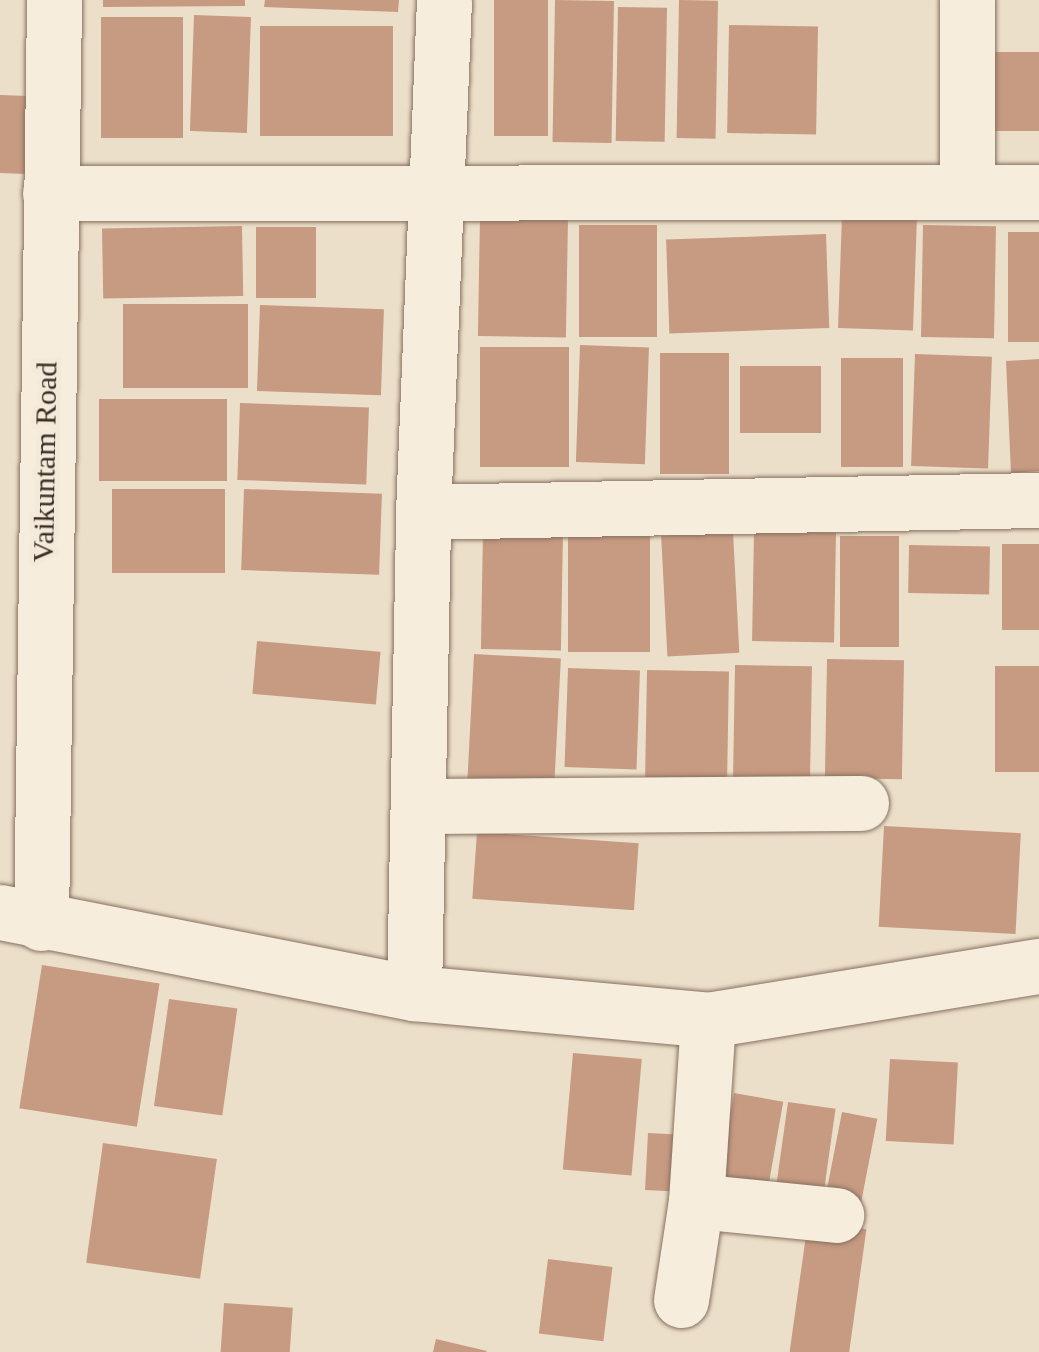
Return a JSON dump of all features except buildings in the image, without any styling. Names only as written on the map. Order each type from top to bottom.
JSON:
[{"type":"street","name":"Vaikuntam Road","points":[[20,917],[21,604],[50,192],[54,0]]},
{"type":"street","points":[[414,993],[423,512],[433,188],[444,0]]},
{"type":"street","points":[[966,0],[967,192]]},
{"type":"street","points":[[50,192],[433,188],[1039,192]]},
{"type":"street","points":[[423,512],[1039,500]]},
{"type":"street","points":[[418,806],[861,804]]},
{"type":"street","points":[[20,917],[414,993],[708,1020],[1039,966]]},
{"type":"street","points":[[681,1300],[696,1201],[708,1020]]},
{"type":"street","points":[[696,1201],[836,1216]]}]
